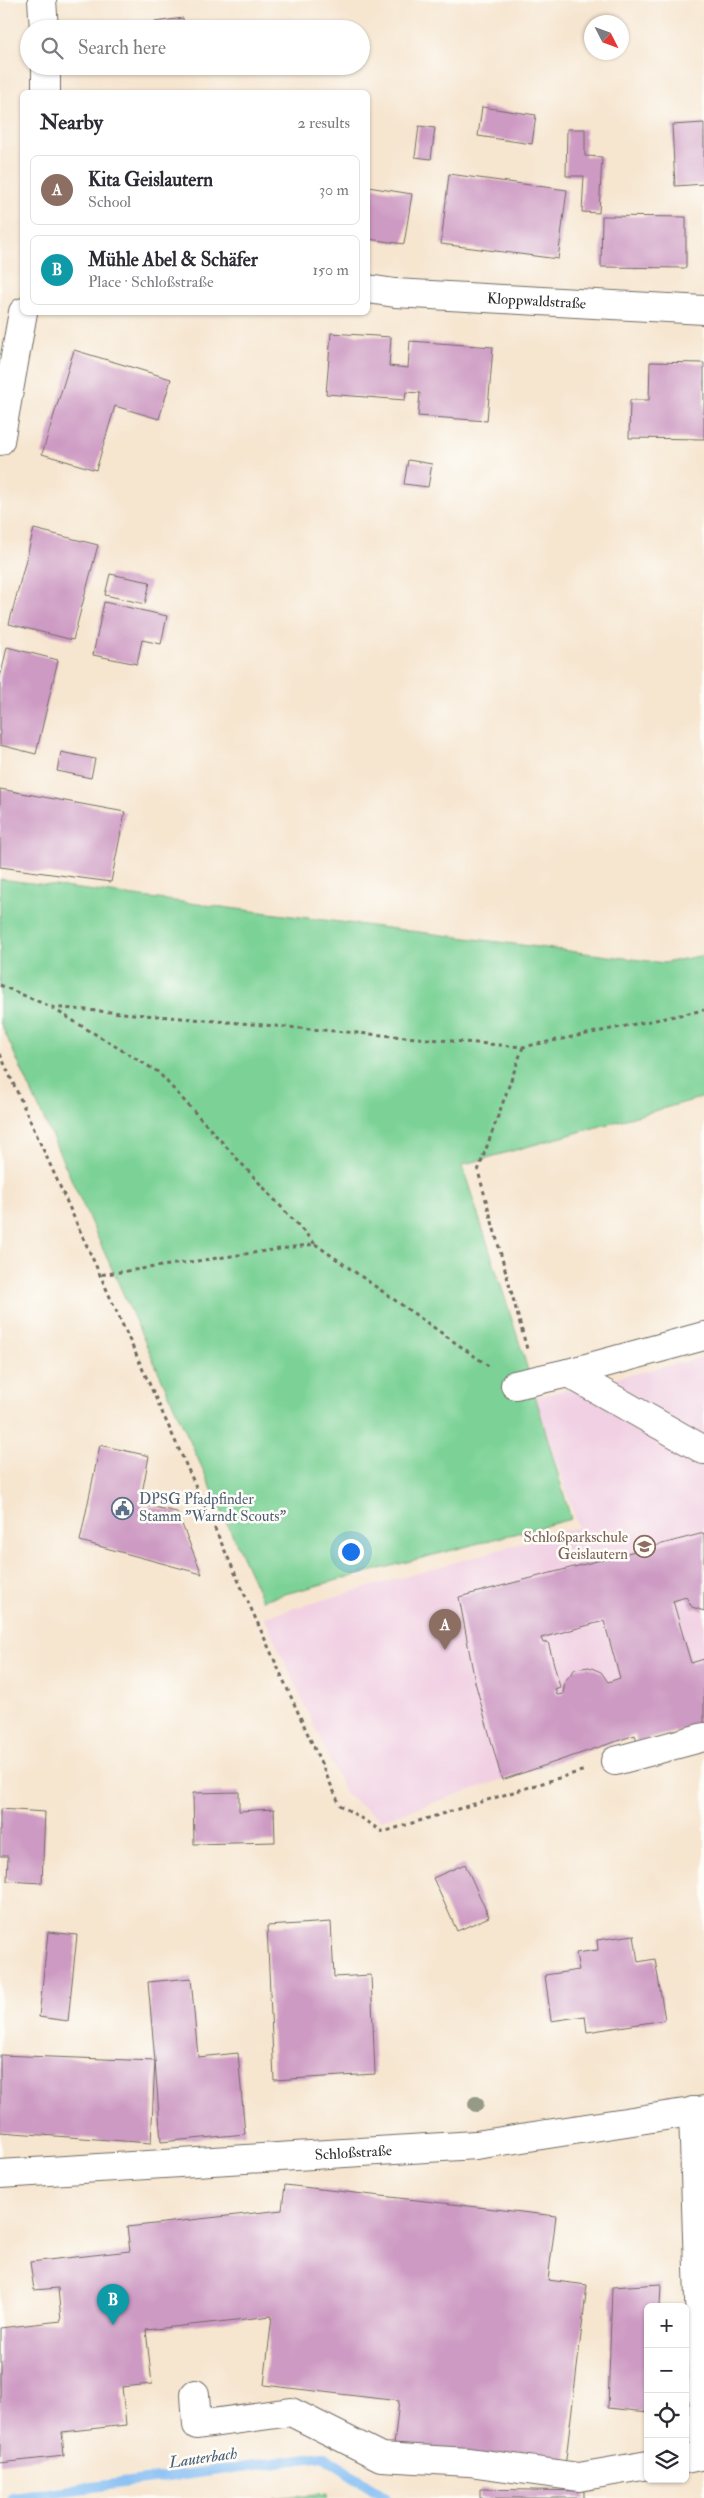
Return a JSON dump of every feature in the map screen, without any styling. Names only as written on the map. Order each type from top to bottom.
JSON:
[{"type":"street","points":[[42,0],[43,20]]},
{"type":"street","points":[[46,75],[46,90]]},
{"type":"street","name":"Kloppwaldstraße","points":[[370,289],[395,293],[704,310]]},
{"type":"street","points":[[0,441],[22,315]]},
{"type":"street","points":[[525,1382],[568,1373],[704,1336]]},
{"type":"street","points":[[568,1373],[704,1450]]},
{"type":"street","points":[[615,1761],[704,1737]]},
{"type":"street","points":[[689,2458],[704,2455],[699,2110]]},
{"type":"street","name":"Schloßstraße","points":[[0,2174],[476,2145],[699,2110]]},
{"type":"street","points":[[195,2394],[197,2425],[291,2412],[381,2456],[469,2462],[579,2477],[644,2466]]},
{"type":"path","points":[[0,985],[51,1007],[158,1072],[315,1244],[525,1382]]},
{"type":"path","points":[[51,1007],[523,1047],[704,1010]]},
{"type":"path","points":[[523,1047],[478,1170],[525,1382]]},
{"type":"path","points":[[0,1054],[340,1805],[383,1832],[615,1761]]},
{"type":"path","points":[[99,1275],[315,1244]]},
{"type":"shaded area","points":[[704,1357],[704,1724],[635,1735],[381,1820],[346,1795],[264,1617],[578,1527],[536,1397]]},
{"type":"green space","points":[[0,879],[664,963],[704,955],[704,1097],[462,1165],[524,1357],[571,1519],[262,1600],[0,1022]]},
{"type":"green space","points":[[327,2493],[327,2498],[273,2498]]},
{"type":"building","points":[[482,107],[536,115],[532,144],[478,136]]},
{"type":"building","points":[[704,123],[704,184],[675,186],[672,125]]},
{"type":"building","points":[[419,126],[435,128],[431,159],[415,157]]},
{"type":"building","points":[[567,129],[585,129],[585,156],[602,157],[599,213],[582,212],[584,176],[566,176]]},
{"type":"building","points":[[449,174],[567,190],[558,259],[441,244]]},
{"type":"building","points":[[370,187],[412,194],[404,244],[370,239]]},
{"type":"building","points":[[602,216],[686,217],[686,268],[601,267]]},
{"type":"building","points":[[331,333],[391,337],[389,366],[408,368],[410,341],[493,347],[487,421],[418,416],[420,393],[406,392],[405,400],[326,394]]},
{"type":"building","points":[[74,350],[171,379],[159,419],[115,406],[96,470],[42,454]]},
{"type":"building","points":[[650,362],[704,363],[704,439],[629,438],[630,400],[649,400]]},
{"type":"building","points":[[408,460],[432,464],[428,487],[404,484]]},
{"type":"building","points":[[34,529],[98,545],[73,640],[9,624]]},
{"type":"building","points":[[110,574],[150,582],[145,604],[105,595]]},
{"type":"building","points":[[104,602],[167,616],[161,644],[142,640],[137,664],[93,655]]},
{"type":"building","points":[[7,647],[58,660],[36,754],[0,745],[0,679]]},
{"type":"building","points":[[61,752],[95,759],[91,778],[57,771]]},
{"type":"building","points":[[0,789],[125,812],[111,882],[0,867]]},
{"type":"building","name":"DPSG Pfadpfinder Stamm \"Warndt Scouts\"","points":[[100,1445],[149,1456],[140,1504],[177,1512],[202,1574],[80,1541]]},
{"type":"building","points":[[704,1533],[704,1611],[692,1607],[686,1597],[673,1601],[691,1663],[704,1659],[704,1724],[637,1742],[635,1735],[502,1780],[475,1682],[459,1597]],"holes":[[[604,1621],[620,1678],[608,1682],[601,1672],[589,1667],[575,1669],[565,1681],[563,1694],[557,1695],[555,1689],[560,1687],[548,1642],[543,1643],[541,1638]]]},
{"type":"building","points":[[239,1792],[239,1811],[274,1809],[275,1842],[194,1844],[193,1793]]},
{"type":"building","points":[[0,1809],[45,1812],[42,1883],[7,1881],[8,1856],[0,1856]]},
{"type":"building","points":[[465,1864],[489,1917],[457,1931],[433,1878]]},
{"type":"building","points":[[331,1922],[334,1977],[371,1975],[375,2074],[274,2080],[267,1926]]},
{"type":"building","points":[[48,1932],[77,1935],[68,2021],[39,2017]]},
{"type":"building","points":[[634,1935],[638,1962],[655,1959],[665,2020],[587,2032],[585,2016],[551,2021],[545,1975],[579,1970],[576,1953],[598,1950],[597,1940]]},
{"type":"building","points":[[191,1978],[198,2057],[238,2053],[245,2134],[161,2142],[148,1982]]},
{"type":"building","points":[[0,2055],[155,2061],[151,2143],[0,2132]]},
{"type":"building","points":[[285,2185],[556,2216],[548,2280],[587,2285],[565,2467],[394,2446],[399,2401],[264,2385],[272,2316],[146,2330],[152,2384],[122,2387],[126,2425],[62,2432],[64,2456],[0,2463],[0,2328],[61,2321],[58,2288],[34,2290],[30,2262],[130,2251],[127,2227],[282,2210]]},
{"type":"building","points":[[661,2284],[660,2303],[644,2303],[644,2412],[608,2408],[612,2287]]},
{"type":"building","points":[[480,2489],[584,2491],[584,2498],[480,2498]]},
{"type":"waterway","name":"Lauterbach","points":[[12,2498],[323,2456],[386,2498]]},
{"type":"place","name":"DPSG Pfadpfinder Stamm \"Warndt Scouts\"","points":[[123,1508]]},
{"type":"place","name":"Schloßparkschule Geislautern","points":[[644,1546]]},
{"type":"place","name":"Kita Geislautern","points":[[445,1650]]},
{"type":"place","name":"Mühle Abel & Schäfer","points":[[113,2325]]}]
